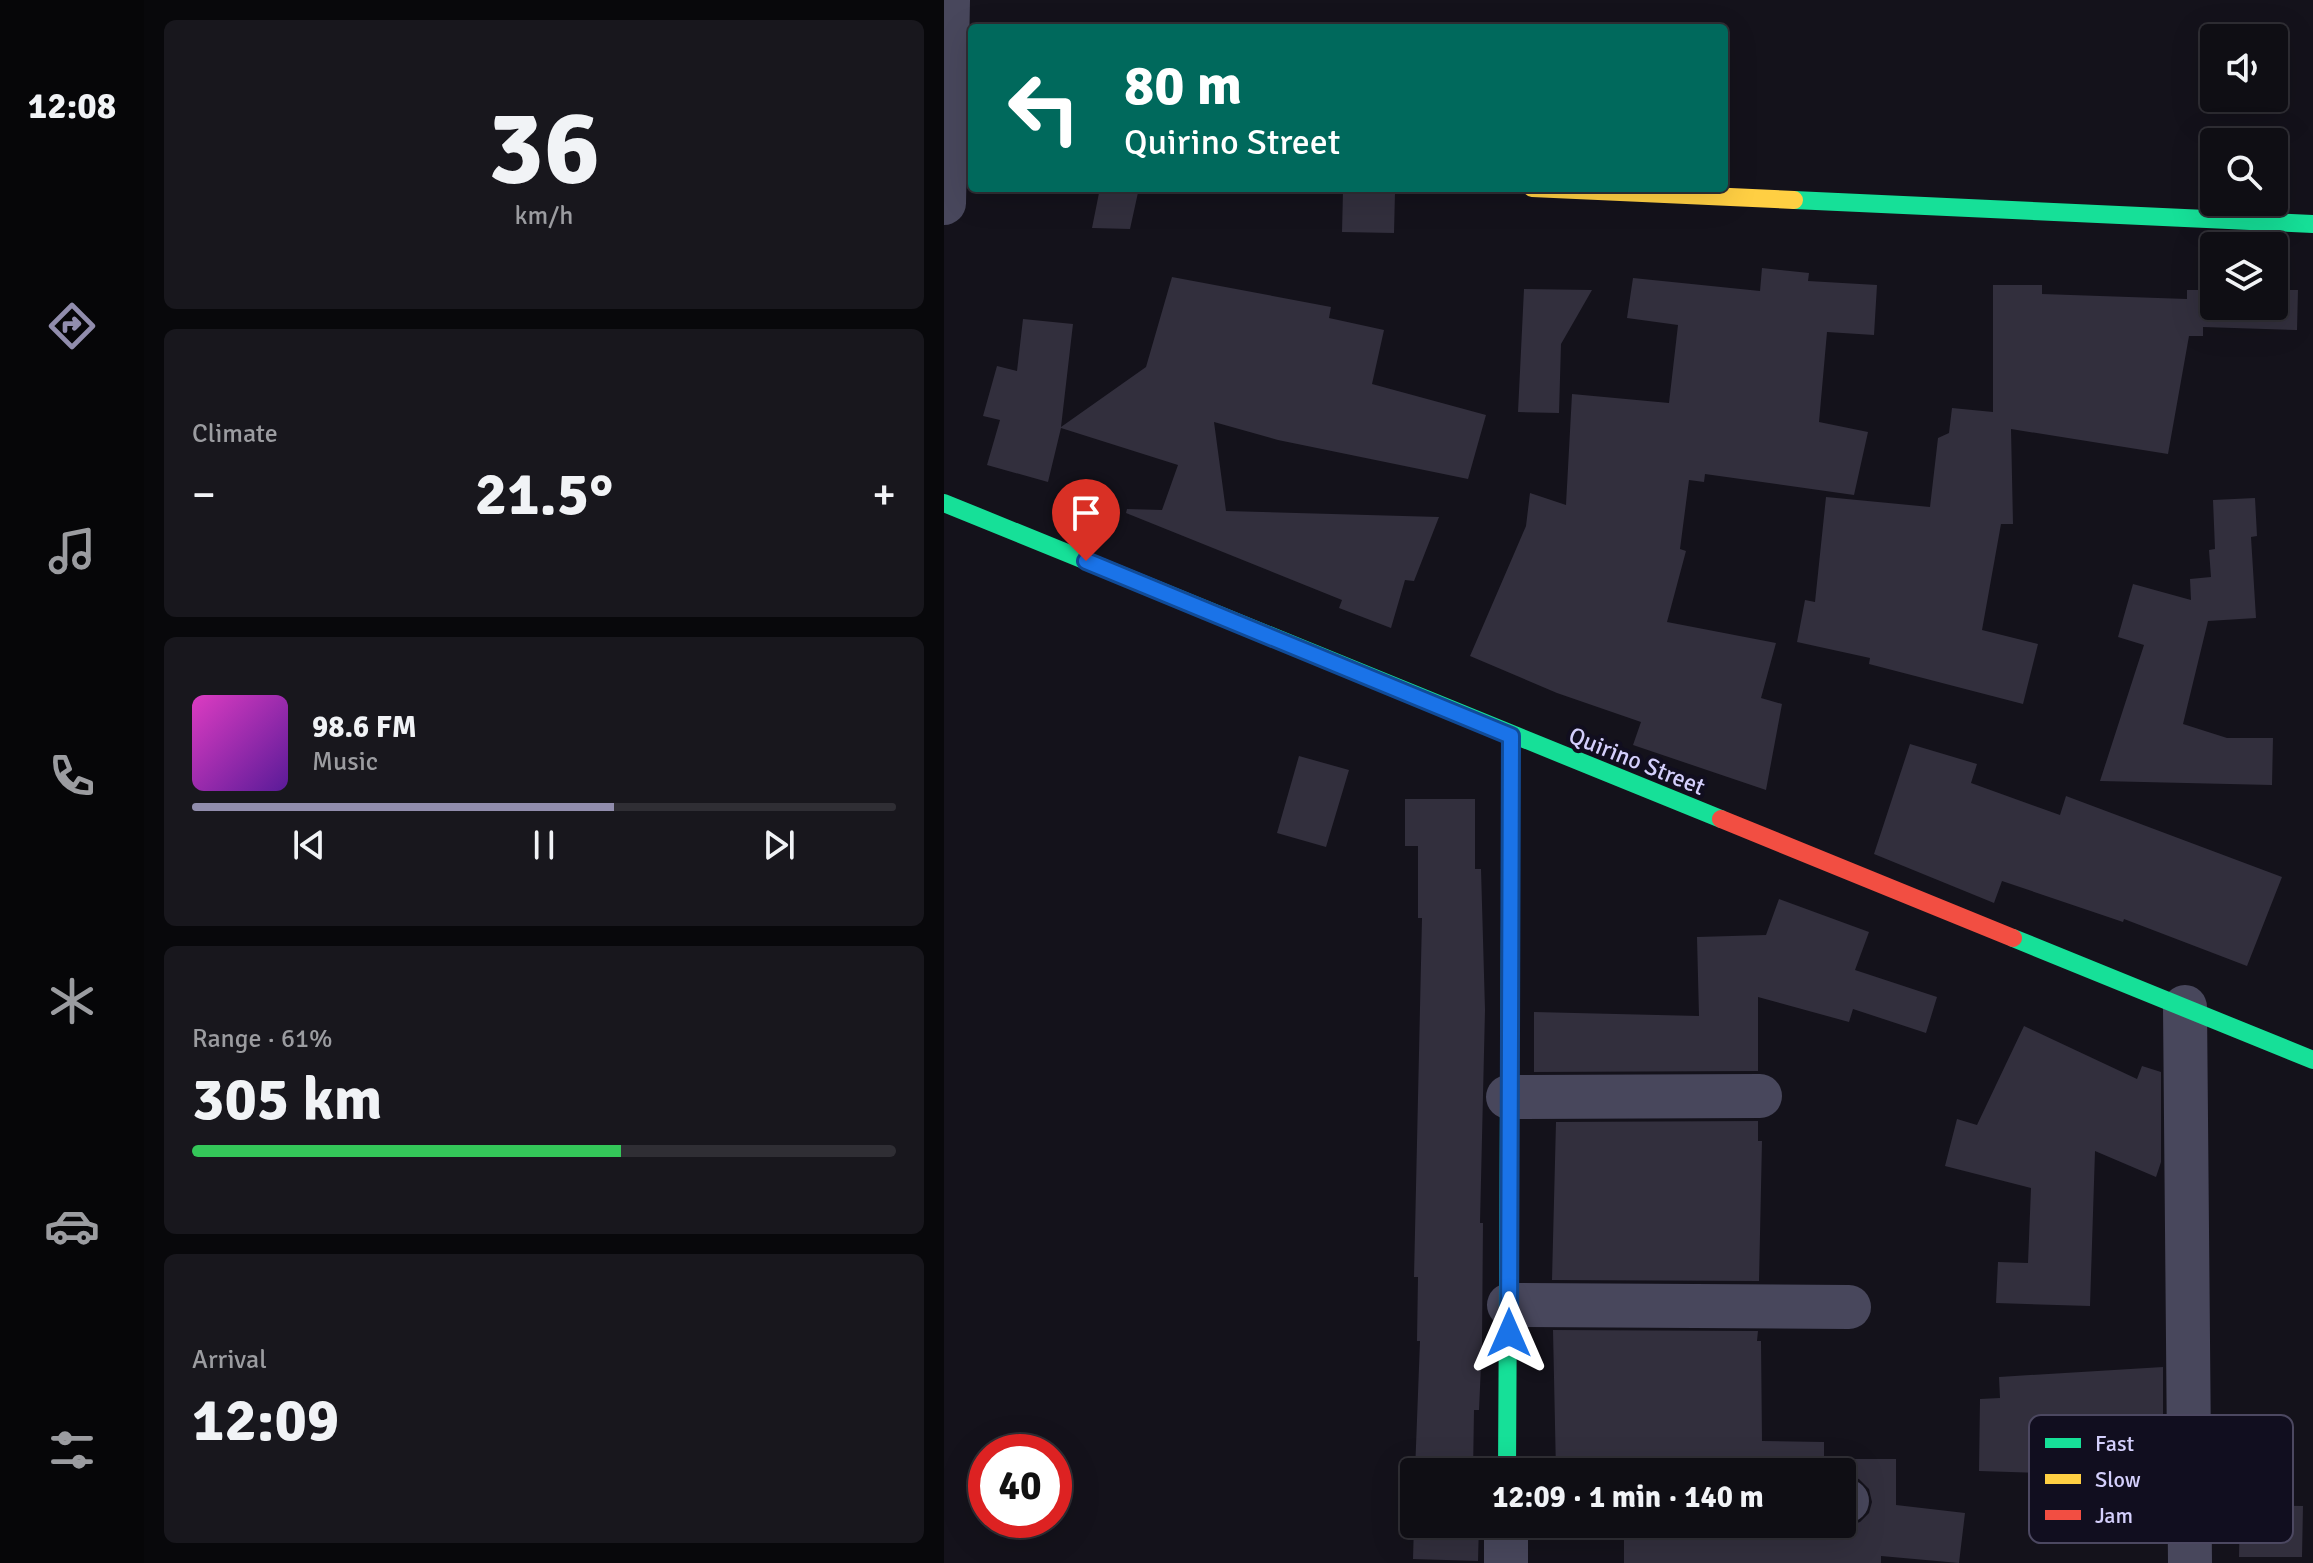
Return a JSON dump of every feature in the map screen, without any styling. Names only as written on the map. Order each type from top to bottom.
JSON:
[{"type":"street","points":[[948,0],[954,175]]},
{"type":"street","points":[[1619,192],[2313,224]]},
{"type":"street","name":"Quirino Street","points":[[944,503],[2313,1060]]},
{"type":"street","points":[[1507,1458],[1511,736]]},
{"type":"street","points":[[2185,1007],[2189,1415]]},
{"type":"street","points":[[1508,1097],[1760,1096]]},
{"type":"street","points":[[1509,1305],[1849,1307]]},
{"type":"street","points":[[1506,1538],[1506,1563]]},
{"type":"street","points":[[2190,1543],[2190,1563]]},
{"type":"building","points":[[1099,192],[1138,192],[1130,229],[1092,228]]},
{"type":"building","points":[[1343,192],[1395,192],[1394,233],[1342,232]]},
{"type":"building","points":[[1762,268],[1809,273],[1808,281],[1877,285],[1874,335],[1827,332],[1819,422],[1868,432],[1854,495],[1705,474],[1704,482],[1689,480],[1680,549],[1686,551],[1667,622],[1776,643],[1761,698],[1782,704],[1766,790],[1633,745],[1641,722],[1557,693],[1470,656],[1526,526],[1530,493],[1566,505],[1572,394],[1669,403],[1678,325],[1627,318],[1633,278],[1760,291]]},
{"type":"building","points":[[1172,277],[1331,307],[1329,318],[1384,330],[1372,384],[1486,415],[1468,479],[1278,440],[1214,422],[1226,511],[1439,517],[1414,581],[1405,580],[1391,628],[1339,608],[1342,600],[1126,513],[1127,509],[1162,510],[1178,465],[1061,428],[1048,482],[987,465],[1000,420],[983,416],[997,366],[1017,371],[1023,319],[1073,324],[1061,427],[1146,367]]},
{"type":"building","points":[[1993,285],[2042,285],[2042,294],[2187,299],[2187,290],[2200,290],[2200,320],[2288,320],[2288,290],[2298,290],[2297,330],[2203,327],[2203,336],[2189,336],[2168,454],[2011,429],[2013,524],[2001,524],[1982,630],[2038,644],[2023,704],[1869,664],[1870,658],[1797,642],[1805,600],[1815,602],[1826,497],[1930,507],[1938,438],[1949,433],[1952,408],[1993,412]]},
{"type":"building","points":[[1524,289],[1592,290],[1561,344],[1559,413],[1518,412]]},
{"type":"building","points":[[2255,498],[2257,536],[2251,537],[2256,618],[2208,621],[2183,724],[2227,738],[2273,738],[2272,785],[2100,781],[2144,645],[2118,637],[2133,584],[2191,600],[2190,579],[2211,577],[2209,550],[2215,549],[2213,500]]},
{"type":"building","points":[[1910,744],[1977,764],[1971,783],[2060,815],[2066,796],[2282,877],[2247,966],[2124,919],[2123,922],[2002,881],[1994,903],[1874,854]]},
{"type":"building","points":[[1299,756],[1349,770],[1326,847],[1277,833]]},
{"type":"building","points":[[1405,799],[1475,799],[1475,869],[1481,869],[1485,1010],[1480,1223],[1483,1223],[1482,1343],[1479,1410],[1474,1410],[1473,1458],[1416,1458],[1420,1341],[1417,1341],[1418,1277],[1414,1277],[1422,918],[1418,918],[1418,846],[1405,846]]},
{"type":"building","points":[[1779,899],[1869,932],[1855,970],[1937,997],[1926,1033],[1853,1009],[1849,1022],[1758,997],[1758,1071],[1534,1072],[1534,1012],[1699,1016],[1697,937],[1766,935]]},
{"type":"building","points":[[2024,1026],[2137,1079],[2142,1066],[2161,1072],[2161,1162],[2156,1177],[2095,1151],[2090,1306],[1996,1303],[1998,1262],[2028,1263],[2031,1188],[1945,1166],[1957,1119],[1977,1125]]},
{"type":"building","points":[[1758,1121],[1758,1141],[1762,1141],[1759,1281],[1552,1280],[1556,1122]]},
{"type":"building","points":[[1553,1330],[1758,1331],[1757,1341],[1761,1341],[1762,1441],[1824,1442],[1824,1458],[1556,1458]]},
{"type":"building","points":[[2163,1367],[2163,1415],[2029,1415],[2029,1473],[1979,1471],[1980,1399],[2000,1398],[1999,1377]]},
{"type":"building","points":[[1856,1459],[1896,1459],[1896,1505],[1965,1513],[1959,1563],[1881,1556],[1881,1563],[1624,1563],[1624,1538],[1856,1538],[1856,1523],[1869,1513],[1872,1502],[1869,1489],[1856,1478]]},
{"type":"building","points":[[2293,1506],[2303,1506],[2302,1557],[2239,1557],[2239,1543],[2293,1543]]},
{"type":"building","points":[[1414,1538],[1479,1538],[1478,1561],[1413,1559]]},
{"type":"traffic: fast","points":[[1794,200],[2313,224]]},
{"type":"traffic: fast","points":[[944,503],[1721,819]]},
{"type":"traffic: fast","points":[[1507,1458],[1511,736]]},
{"type":"traffic: fast","points":[[2013,938],[2313,1060]]},
{"type":"traffic: slow","points":[[1619,192],[1794,200]]},
{"type":"traffic: jam","points":[[1721,819],[2013,938]]},
{"type":"route","points":[[1086,561],[1511,736],[1509,1333]]}]
